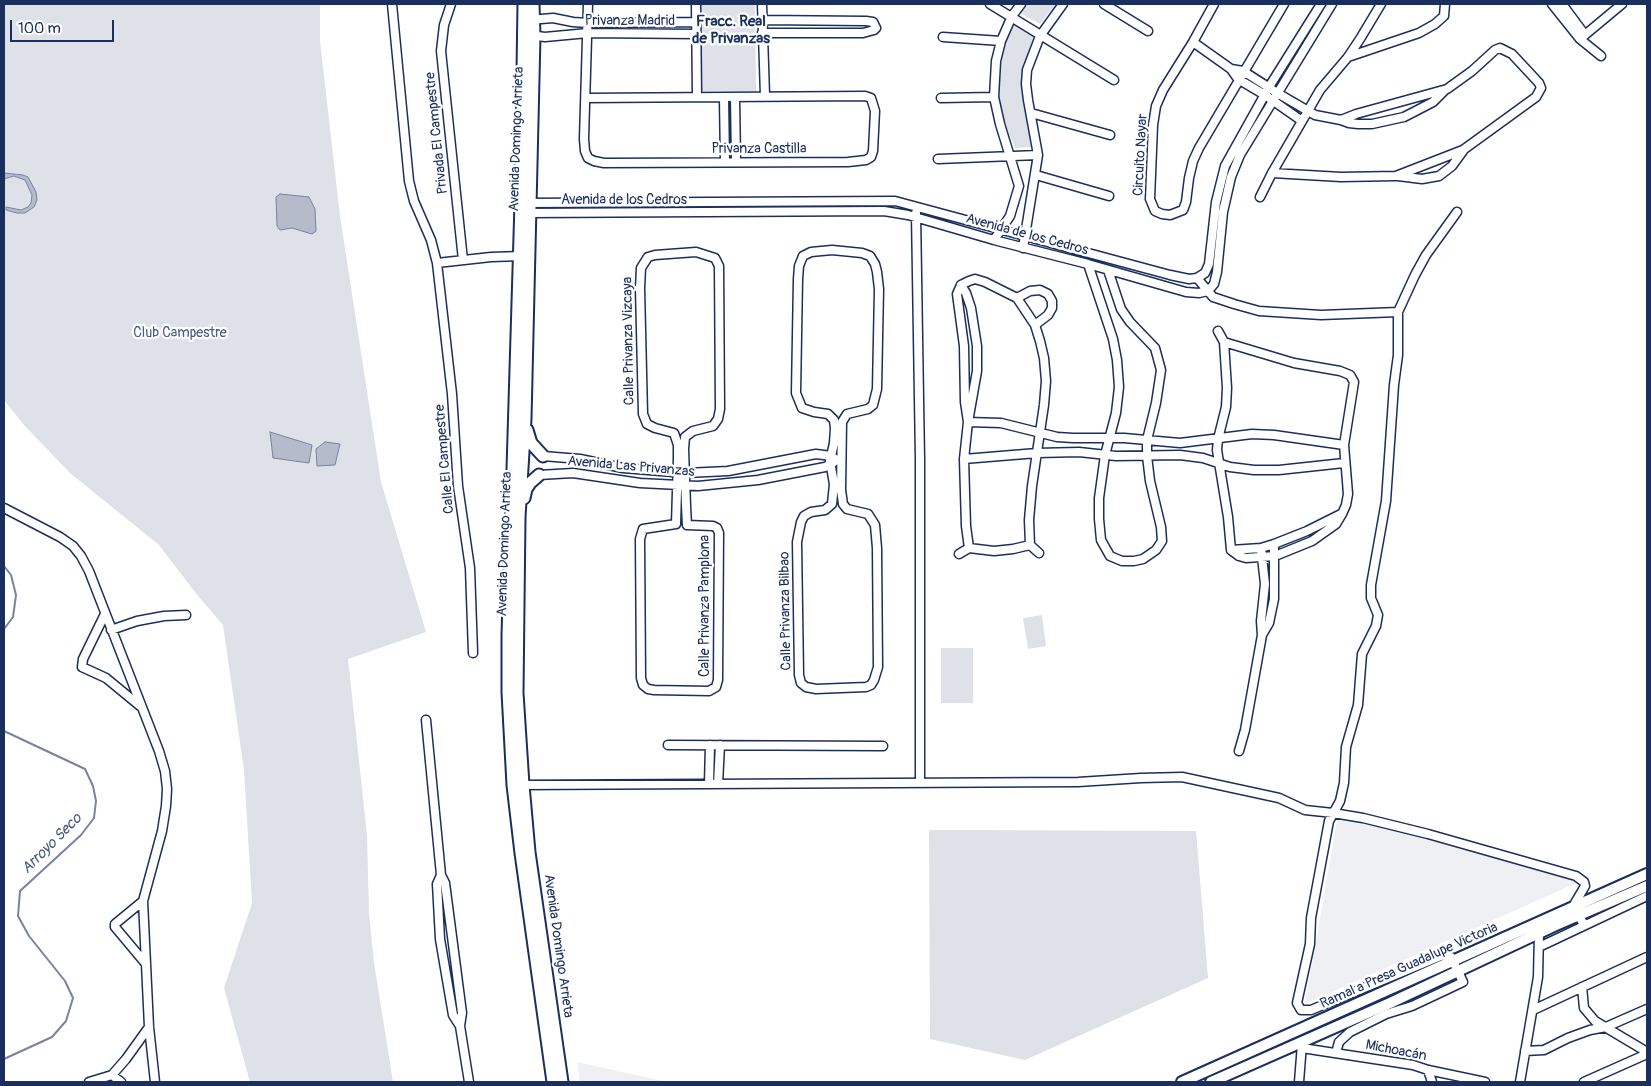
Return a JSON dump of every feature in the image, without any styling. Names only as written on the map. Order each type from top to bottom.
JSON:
[{"type":"main road","name":"Avenida Domingo Arrieta","points":[[524,4],[530,20]]},
{"type":"main road","name":"Avenida Domingo Arrieta","points":[[533,4],[530,20],[513,636],[518,723],[518,785],[553,1082]]},
{"type":"main road","name":"Avenida Domingo Arrieta","points":[[513,636],[519,517],[517,468],[524,419],[524,256]]},
{"type":"main road","points":[[517,468],[544,456],[531,443],[524,419]]},
{"type":"main road","points":[[517,468],[542,475]]},
{"type":"main road","points":[[519,517],[526,489],[530,483],[542,475]]},
{"type":"main road","name":"Avenida Domingo Arrieta","points":[[525,853],[562,1082]]},
{"type":"main road","name":"Ramal a Presa Guadalupe Victoria","points":[[1182,1082],[1454,962],[1579,916],[1647,874]]},
{"type":"main road","name":"Ramal a Presa Guadalupe Victoria","points":[[1211,1082],[1302,1045],[1539,933],[1647,886]]},
{"type":"street","name":"Calle El Campestre","points":[[392,4],[410,181],[414,201],[432,240],[437,263],[452,394],[458,486],[470,568],[473,653]]},
{"type":"street","name":"Privada El Campestre","points":[[451,4],[444,25],[441,51],[462,260]]},
{"type":"street","name":"Privanza Castilla","points":[[586,98],[735,98],[856,95],[871,98],[875,111],[873,151],[871,157],[866,160],[848,162],[594,162],[588,158],[585,151],[586,98],[588,33],[588,4]]},
{"type":"street","points":[[696,4],[697,97]]},
{"type":"street","points":[[762,4],[764,96]]},
{"type":"street","points":[[990,4],[1114,80]]},
{"type":"street","points":[[994,240],[1010,216],[1020,186],[1000,124],[994,97],[996,61],[1001,41],[1012,16],[1021,4]]},
{"type":"street","points":[[1023,248],[1038,155],[1026,84],[1027,70],[1040,36],[1063,4]]},
{"type":"street","points":[[1104,4],[1148,31]]},
{"type":"street","name":"Circuito Nayar","points":[[1214,4],[1163,90],[1156,106],[1153,125],[1150,192],[1151,204],[1155,211],[1162,214],[1170,215],[1182,210],[1186,202],[1189,178],[1198,148],[1284,4]]},
{"type":"street","points":[[1321,4],[1267,91],[1225,166],[1216,202],[1209,264],[1205,273],[1198,278],[1213,297],[1246,308],[1272,312],[1321,315],[1398,312]]},
{"type":"street","points":[[1208,291],[1214,284],[1223,212],[1231,177],[1240,156],[1332,4]]},
{"type":"street","points":[[1260,197],[1320,90],[1348,57],[1381,4]]},
{"type":"street","points":[[1348,57],[1395,42],[1427,28],[1444,16],[1445,4]]},
{"type":"street","points":[[1552,4],[1601,56]]},
{"type":"street","points":[[1562,4],[1583,37]]},
{"type":"street","points":[[1583,37],[1622,4]]},
{"type":"street","name":"Privanza Madrid","points":[[530,20],[553,18],[588,23],[696,22]]},
{"type":"street","points":[[565,20],[565,35]]},
{"type":"street","points":[[762,34],[863,33],[876,28],[873,22],[866,21],[763,20]]},
{"type":"street","name":"Privanza Madrid","points":[[530,35],[546,37],[588,33],[696,34]]},
{"type":"street","points":[[943,37],[1001,41]]},
{"type":"street","points":[[1193,42],[1231,69],[1238,79],[1278,94],[1308,111],[1349,123],[1365,124],[1404,117],[1433,102],[1447,88],[1500,48],[1512,54],[1539,83],[1541,88],[1536,97],[1463,150],[1396,176]]},
{"type":"street","points":[[1231,69],[1243,71],[1267,91],[1274,102],[1302,122]]},
{"type":"street","points":[[1341,120],[1447,88]]},
{"type":"street","points":[[941,98],[994,97]]},
{"type":"street","points":[[724,98],[724,162]]},
{"type":"street","points":[[735,98],[736,162]]},
{"type":"street","points":[[1031,113],[1110,135]]},
{"type":"street","points":[[1272,173],[1341,177],[1396,176],[1422,179],[1439,176],[1452,166],[1463,150]]},
{"type":"street","points":[[938,159],[1038,155]]},
{"type":"street","points":[[1036,175],[1109,196]]},
{"type":"street","points":[[1018,196],[1030,200]]},
{"type":"street","name":"Avenida de los Cedros","points":[[525,208],[884,200],[916,206],[1170,275],[1189,279],[1198,278]]},
{"type":"street","points":[[916,206],[920,460],[920,782]]},
{"type":"street","name":"Avenida de los Cedros","points":[[525,208],[884,211],[1088,264],[1186,292],[1199,293],[1208,291]]},
{"type":"street","points":[[1336,1053],[1339,1042],[1350,1032],[1386,1014],[1412,1006],[1463,982],[1451,957],[1443,955],[1312,1010],[1304,1011],[1296,1003],[1310,944],[1310,918],[1329,821],[1340,801],[1344,784],[1346,747],[1358,705],[1362,654],[1376,626],[1378,615],[1370,598],[1370,585],[1386,501],[1398,355],[1398,312],[1426,255],[1457,212]]},
{"type":"street","name":"Calle Privanza Vizcaya","points":[[696,252],[715,258],[719,266],[721,279],[720,409],[718,419],[713,426],[692,431],[685,437],[682,473],[674,432],[655,428],[647,424],[643,414],[641,268],[648,257],[696,252]]},
{"type":"street","points":[[811,252],[862,252],[870,256],[877,272],[879,289],[875,400],[868,409],[852,412],[844,417],[842,422],[842,474],[832,460],[834,420],[828,414],[802,408],[796,393],[799,266],[803,256],[811,252]]},
{"type":"street","points":[[437,263],[492,257],[524,256]]},
{"type":"street","points":[[1088,264],[1105,314],[1117,360],[1119,387],[1116,413],[1105,455],[1098,519],[1101,540],[1110,556],[1122,561],[1143,558],[1156,550],[1162,541],[1147,456],[1147,440],[1158,395],[1161,370],[1155,348],[1130,322],[1120,308],[1108,270]]},
{"type":"street","points":[[960,285],[975,280],[985,282],[1017,298],[1035,326],[1044,358],[1046,381],[1029,520],[1030,545],[1040,553]]},
{"type":"street","points":[[960,285],[966,293],[971,308],[977,346],[977,371],[964,459],[966,526],[969,548]]},
{"type":"street","points":[[960,285],[957,294],[964,346],[965,402],[968,422]]},
{"type":"street","points":[[1017,298],[1030,291],[1040,290],[1048,294],[1052,301],[1052,308],[1048,316],[1035,326]]},
{"type":"street","points":[[1105,314],[1120,308]]},
{"type":"street","points":[[1218,331],[1224,342],[1227,388],[1226,407],[1217,450],[1228,517],[1231,550],[1239,556],[1263,558],[1275,556],[1312,541],[1336,524],[1342,514],[1348,494],[1344,445],[1354,382],[1350,375],[1340,371],[1286,361],[1224,342]]},
{"type":"street","points":[[968,422],[1001,423],[1057,437],[1073,438],[1180,443],[1252,434],[1274,434],[1344,445]]},
{"type":"street","points":[[832,460],[840,453],[842,440]]},
{"type":"street","points":[[964,459],[1037,453],[1079,452],[1105,455],[1180,455],[1203,458],[1254,470],[1279,470],[1344,463]]},
{"type":"street","name":"Avenida Las Privanzas","points":[[544,456],[580,459],[623,468],[682,473],[748,468],[816,454],[832,460]]},
{"type":"street","points":[[542,475],[544,456]]},
{"type":"street","name":"Avenida Las Privanzas","points":[[542,475],[573,473],[640,483],[681,486],[758,480],[832,460]]},
{"type":"street","name":"Calle Privanza Bilbao","points":[[832,460],[834,484],[832,504],[825,510],[811,512],[804,516],[797,542],[801,683],[806,687],[816,689],[866,687],[871,685],[878,667],[876,533],[872,518],[868,514],[847,509],[843,504],[841,498],[842,474]]},
{"type":"street","name":"Calle Privanza Pamplona","points":[[681,486],[687,525],[713,526],[717,528],[719,533],[718,680],[716,687],[709,690],[648,689],[643,685],[641,678],[640,533],[646,527],[676,524],[682,473]]},
{"type":"street","points":[[4,508],[60,537],[73,546],[81,556],[159,751],[165,772],[167,789],[162,831],[142,901],[149,1027],[155,1082]]},
{"type":"street","points":[[1231,550],[1261,548],[1274,544],[1342,514]]},
{"type":"street","points":[[1262,635],[1269,623],[1274,599],[1274,544]]},
{"type":"street","points":[[959,554],[969,548],[994,551],[1030,545]]},
{"type":"street","points":[[1239,751],[1245,730],[1262,635],[1261,621],[1265,584],[1261,548]]},
{"type":"street","points":[[104,614],[83,659],[82,667],[106,678],[141,707]]},
{"type":"street","points":[[111,630],[137,621],[164,616],[186,615]]},
{"type":"street","points":[[426,720],[441,875],[445,882],[462,1013],[460,1026],[469,1082]]},
{"type":"street","points":[[668,745],[883,746]]},
{"type":"street","points":[[709,784],[710,745]]},
{"type":"street","points":[[718,784],[720,745]]},
{"type":"street","points":[[518,785],[1094,782],[1182,777],[1278,798],[1305,810],[1333,812],[1432,835],[1576,876],[1584,882],[1585,886],[1575,903],[1579,916]]},
{"type":"street","points":[[441,875],[437,884],[440,939],[453,1015],[460,1026]]},
{"type":"street","points":[[1539,947],[1579,916],[1647,896]]},
{"type":"street","points":[[142,901],[114,924],[146,964]]},
{"type":"street","points":[[1520,1082],[1538,977],[1539,933]]},
{"type":"street","points":[[1533,1010],[1647,957]]},
{"type":"street","points":[[1582,987],[1584,1008],[1595,1021],[1647,1053]]},
{"type":"street","points":[[1525,1051],[1544,1050],[1590,1030],[1606,1027],[1647,1009]]},
{"type":"street","points":[[89,1082],[112,1075],[126,1060],[149,1027]]},
{"type":"street","points":[[1299,1082],[1302,1045]]},
{"type":"street","name":"Michoacán","points":[[1302,1045],[1336,1053],[1413,1065],[1485,1082]]},
{"type":"street","points":[[1584,1082],[1647,1053]]},
{"type":"street","points":[[1426,1082],[1428,1070]]},
{"type":"street","points":[[1428,1070],[1432,1082]]},
{"type":"street","points":[[112,1075],[121,1082]]},
{"type":"shaded area","points":[[1338,815],[1590,877],[1305,1004]]},
{"type":"shaded area","points":[[577,1062],[668,1082],[580,1082]]},
{"type":"green space","name":"Club Campestre","points":[[4,4],[320,4],[320,41],[340,216],[381,482],[426,632],[348,659],[367,835],[369,913],[374,963],[393,1082],[250,1082],[224,988],[252,903],[244,770],[223,625],[159,545],[70,473],[24,425],[4,400]]},
{"type":"green space","points":[[701,4],[755,4],[756,91],[702,91]]},
{"type":"green space","points":[[1025,4],[1056,4],[1040,24],[1020,13]]},
{"type":"green space","points":[[1015,22],[1034,36],[1023,68],[1023,91],[1034,147],[1015,148],[1005,123],[999,98],[999,65],[1006,40]]},
{"type":"green space","points":[[1042,615],[1046,646],[1028,649],[1023,618]]},
{"type":"green space","points":[[941,648],[973,648],[973,703],[941,703]]},
{"type":"green space","points":[[929,830],[1196,831],[1208,978],[1025,1060],[930,1039]]},
{"type":"water","points":[[4,173],[28,177],[36,192],[37,200],[34,207],[25,213],[6,210],[6,207],[21,210],[28,207],[31,203],[32,195],[25,180],[14,176],[4,179]]},
{"type":"water","points":[[280,194],[309,197],[315,209],[316,231],[312,234],[292,228],[280,230],[277,226],[276,197]]},
{"type":"water","points":[[270,432],[312,445],[309,463],[273,458]]},
{"type":"water","points":[[325,442],[340,444],[335,465],[317,466],[316,449]]},
{"type":"waterway","name":"Arroyo Seco","points":[[4,566],[11,575],[16,595],[13,617],[4,629]]},
{"type":"waterway","name":"Arroyo Seco","points":[[4,731],[85,769],[93,786],[96,801],[94,818],[81,835],[20,891],[18,916],[29,936],[65,981],[73,998],[66,1021],[52,1037],[4,1059]]},
{"type":"district","name":"Fracc. Real de Privanzas","points":[[731,30]]}]
